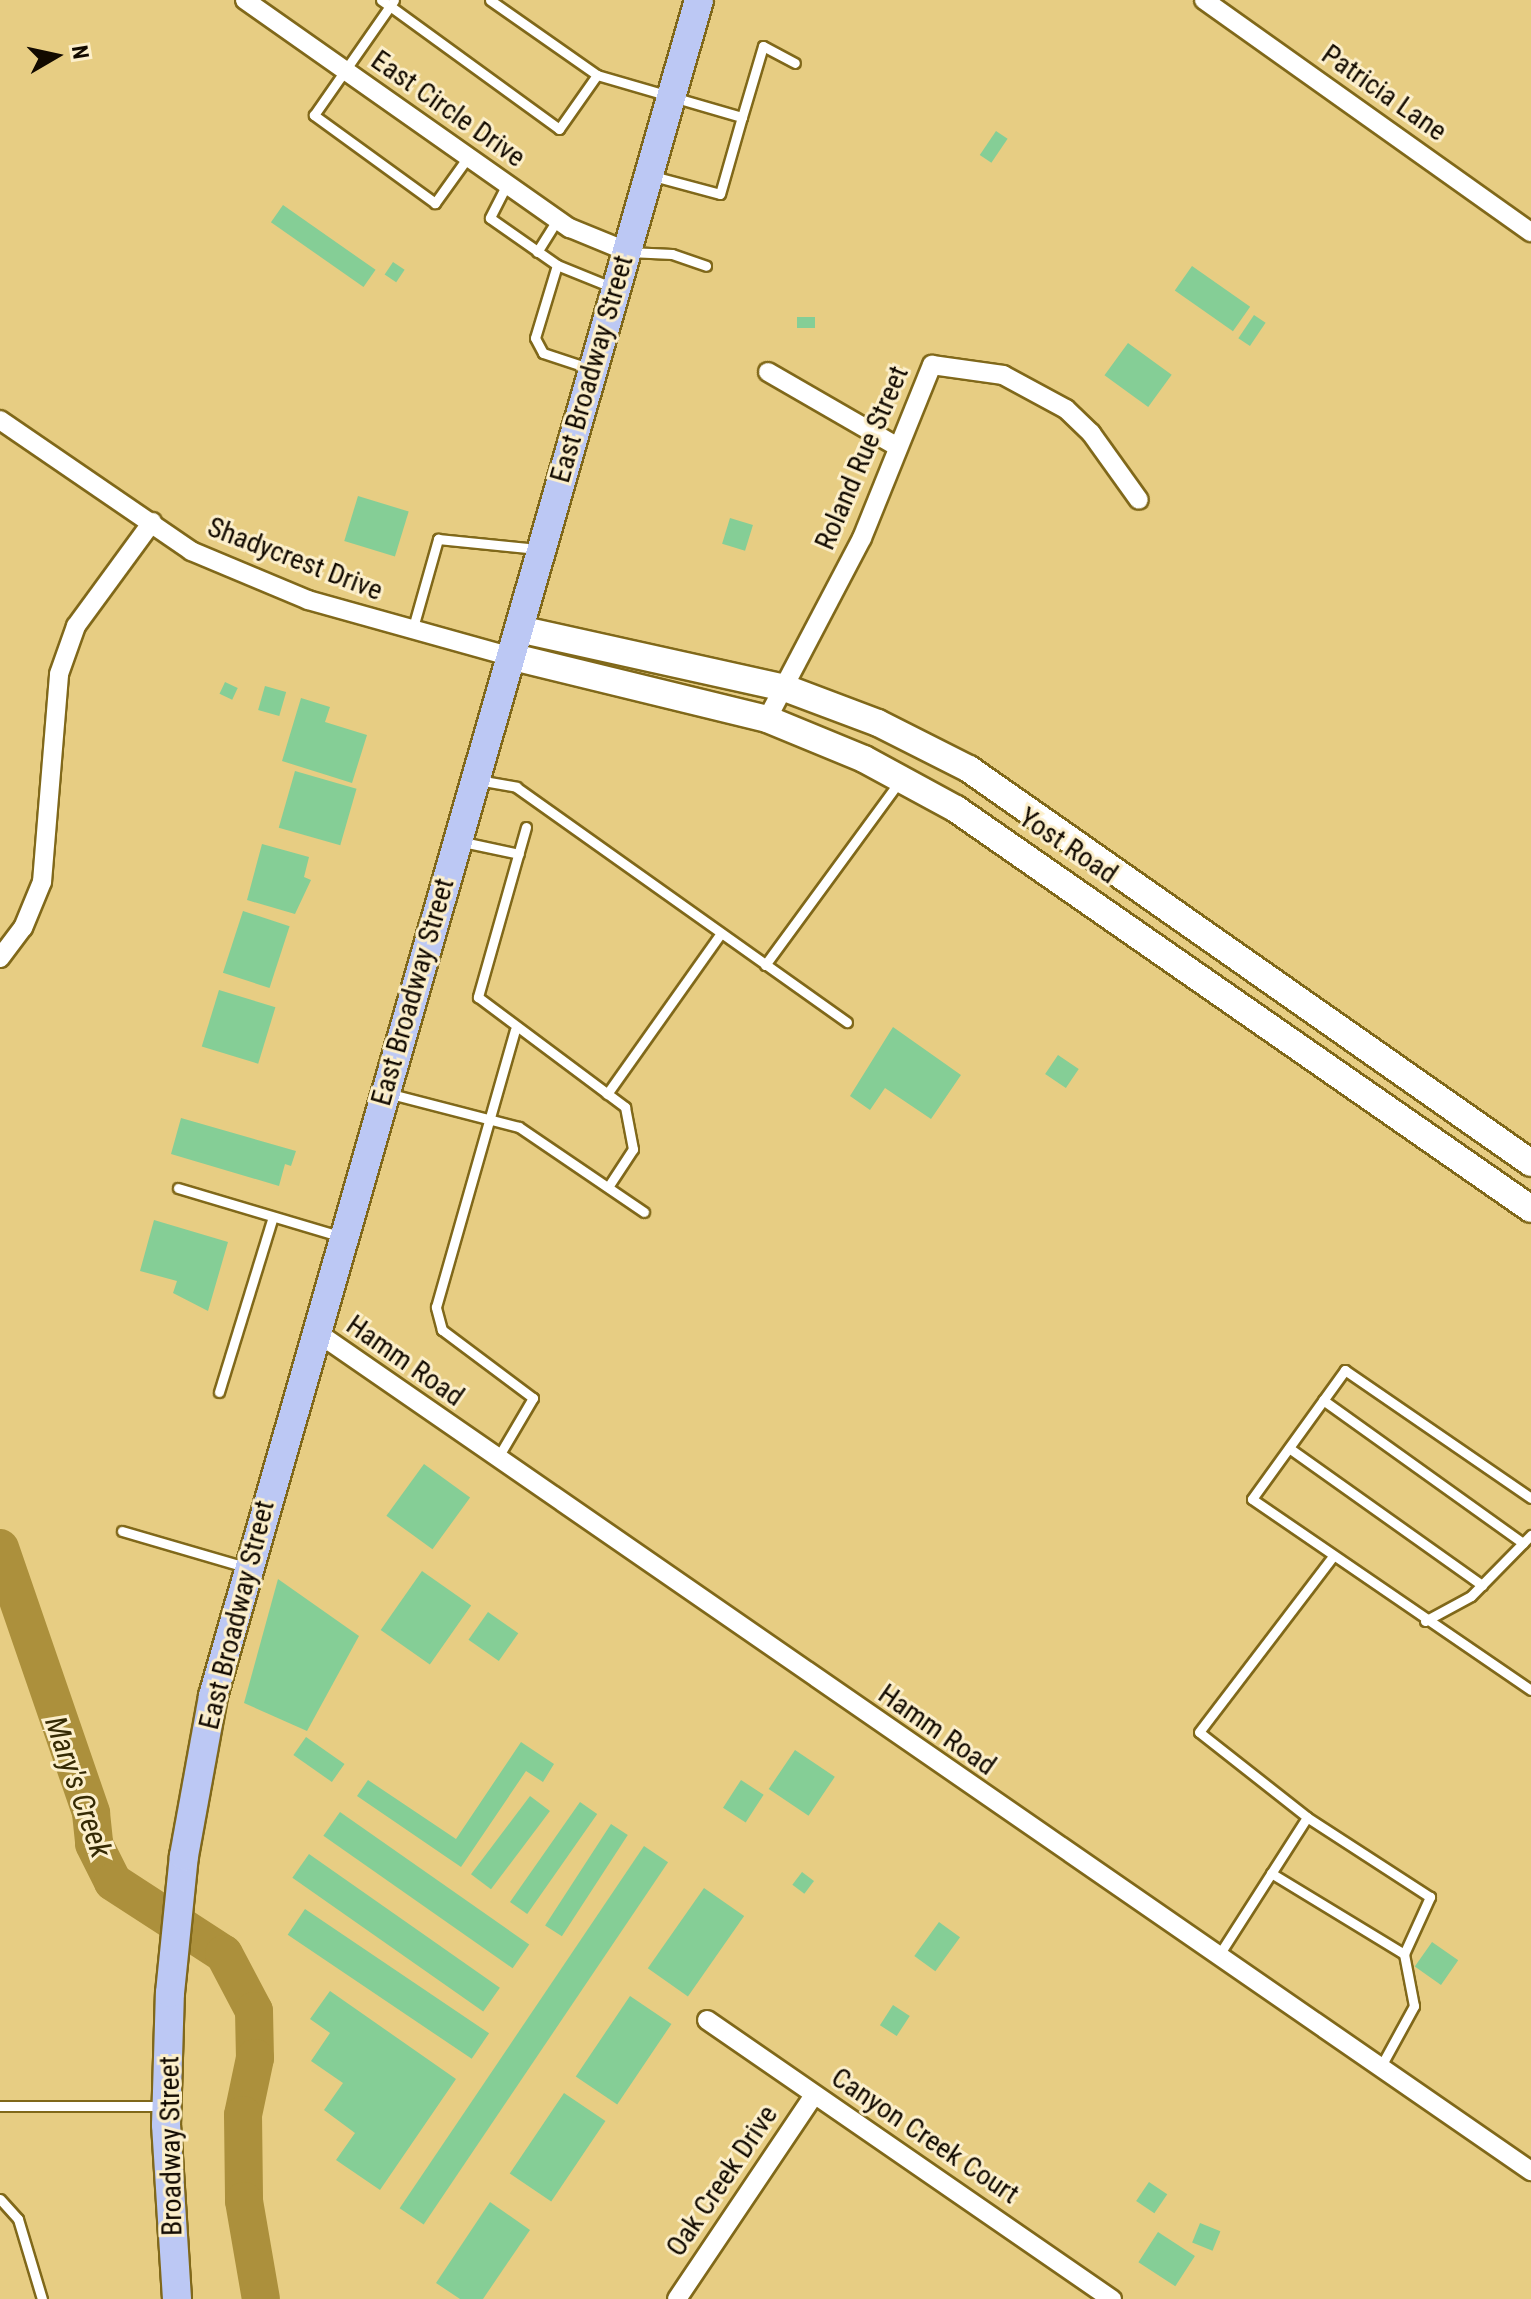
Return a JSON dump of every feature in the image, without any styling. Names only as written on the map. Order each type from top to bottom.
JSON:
[{"type":"main road","name":"East Broadway Street","points":[[170,1993],[184,1856],[245,1567],[699,0]]},
{"type":"main road","name":"Yost Road","points":[[519,629],[785,688],[923,746],[969,769],[1531,1163]]},
{"type":"main road","name":"Yost Road","points":[[509,656],[767,719],[901,779],[956,809],[1531,1209]]},
{"type":"main road","points":[[901,779],[923,746]]},
{"type":"main road","points":[[1177,961],[1199,931]]},
{"type":"main road","points":[[1508,1193],[1531,1163]]},
{"type":"main road","name":"Broadway Street","points":[[170,1993],[167,2106],[177,2299]]},
{"type":"street","name":"East Circle Drive","points":[[245,0],[557,220],[626,251]]},
{"type":"street","name":"Patricia Lane","points":[[1204,0],[1531,232]]},
{"type":"street","name":"Roland Rue Street","points":[[767,719],[862,538],[896,446],[932,365],[1003,375],[1066,409],[1091,433],[1139,500]]},
{"type":"street","points":[[768,372],[896,446]]},
{"type":"street","name":"Shadycrest Drive","points":[[0,420],[191,551],[261,582],[412,633],[509,656]]},
{"type":"street","points":[[0,958],[23,928],[42,882],[59,674],[76,626],[152,522]]},
{"type":"street","name":"Hamm Road","points":[[315,1331],[496,1460],[1531,2171]]},
{"type":"street","name":"Canyon Creek Court","points":[[707,2020],[1112,2299]]},
{"type":"street","name":"Oak Creek Drive","points":[[679,2298],[814,2095]]},
{"type":"lane","points":[[490,0],[597,75],[742,117]]},
{"type":"lane","points":[[468,157],[435,203],[314,115],[388,2],[559,129],[597,75]]},
{"type":"lane","points":[[647,175],[720,194],[763,46],[795,63]]},
{"type":"lane","points":[[507,184],[490,218],[557,265],[615,289]]},
{"type":"lane","points":[[537,252],[557,220]]},
{"type":"lane","points":[[626,251],[672,254],[706,266]]},
{"type":"lane","points":[[557,265],[538,347],[592,370]]},
{"type":"lane","points":[[412,633],[438,539],[541,550]]},
{"type":"lane","points":[[474,779],[516,787],[847,1022]]},
{"type":"lane","points":[[765,965],[901,779]]},
{"type":"lane","points":[[526,827],[478,997],[515,1030],[625,1107],[633,1149],[608,1187]]},
{"type":"lane","points":[[456,840],[519,854]]},
{"type":"lane","points":[[607,1094],[721,933]]},
{"type":"lane","points":[[496,1460],[533,1398],[442,1330],[436,1307],[515,1030]]},
{"type":"lane","points":[[384,1093],[519,1127],[644,1212]]},
{"type":"lane","points":[[178,1188],[342,1237]]},
{"type":"lane","points":[[219,1392],[273,1217]]},
{"type":"lane","points":[[1531,1498],[1345,1370],[1252,1499],[1425,1621],[1531,1690]]},
{"type":"lane","points":[[1323,1400],[1523,1543]]},
{"type":"lane","points":[[1289,1448],[1482,1585]]},
{"type":"lane","points":[[122,1531],[245,1567]]},
{"type":"lane","points":[[1425,1621],[1471,1596],[1531,1535]]},
{"type":"lane","points":[[1333,1556],[1199,1732],[1307,1817],[1430,1897],[1404,1954],[1414,2006],[1380,2068]]},
{"type":"lane","points":[[1217,1958],[1307,1817]]},
{"type":"lane","points":[[1271,1873],[1404,1954]]},
{"type":"lane","points":[[0,2106],[167,2106]]},
{"type":"lane","points":[[0,2199],[18,2219],[42,2299]]},
{"type":"building","points":[[996,131],[1008,139],[991,163],[980,155]]},
{"type":"building","points":[[283,205],[376,270],[364,287],[271,222]]},
{"type":"building","points":[[393,262],[405,270],[396,282],[385,274]]},
{"type":"building","points":[[1192,266],[1250,307],[1233,331],[1175,291]]},
{"type":"building","points":[[1254,315],[1266,323],[1250,346],[1238,338]]},
{"type":"building","points":[[797,317],[815,317],[815,328],[797,328]]},
{"type":"building","points":[[1128,343],[1172,375],[1148,407],[1104,375]]},
{"type":"building","points":[[358,496],[409,511],[395,556],[344,541]]},
{"type":"building","points":[[730,518],[753,525],[745,551],[722,544]]},
{"type":"building","points":[[225,682],[238,688],[232,700],[220,694]]},
{"type":"building","points":[[265,686],[286,692],[279,716],[258,710]]},
{"type":"building","points":[[301,698],[330,707],[325,722],[367,735],[352,783],[282,761]]},
{"type":"building","points":[[295,771],[357,789],[340,845],[279,828]]},
{"type":"building","points":[[262,844],[309,857],[304,877],[311,880],[295,914],[247,900]]},
{"type":"building","points":[[243,911],[290,926],[270,988],[223,973]]},
{"type":"building","points":[[219,990],[275,1007],[258,1064],[202,1046]]},
{"type":"building","points":[[893,1027],[961,1075],[931,1119],[885,1088],[870,1110],[850,1096]]},
{"type":"building","points":[[1058,1055],[1079,1069],[1066,1088],[1045,1074]]},
{"type":"building","points":[[181,1118],[296,1151],[291,1166],[285,1164],[279,1186],[171,1154]]},
{"type":"building","points":[[154,1220],[228,1242],[208,1311],[173,1293],[177,1281],[140,1271]]},
{"type":"building","points":[[424,1464],[470,1498],[432,1549],[386,1516]]},
{"type":"building","points":[[422,1571],[471,1605],[430,1664],[381,1630]]},
{"type":"building","points":[[278,1579],[359,1636],[307,1731],[244,1703]]},
{"type":"building","points":[[488,1612],[518,1633],[499,1661],[468,1640]]},
{"type":"building","points":[[306,1737],[345,1764],[332,1782],[293,1755]]},
{"type":"building","points":[[521,1742],[554,1764],[543,1782],[526,1771],[461,1867],[357,1796],[368,1780],[456,1839]]},
{"type":"building","points":[[795,1750],[835,1777],[809,1816],[769,1789]]},
{"type":"building","points":[[741,1780],[764,1795],[746,1822],[723,1808]]},
{"type":"building","points":[[530,1796],[550,1811],[491,1889],[471,1874]]},
{"type":"building","points":[[580,1802],[597,1814],[527,1914],[510,1902]]},
{"type":"building","points":[[340,1812],[529,1944],[513,1968],[323,1836]]},
{"type":"building","points":[[611,1824],[628,1835],[562,1936],[545,1925]]},
{"type":"building","points":[[644,1846],[668,1862],[424,2225],[400,2208]]},
{"type":"building","points":[[309,1854],[500,1988],[483,2011],[292,1878]]},
{"type":"building","points":[[802,1872],[814,1881],[804,1894],[792,1885]]},
{"type":"building","points":[[704,1888],[744,1916],[688,1996],[648,1968]]},
{"type":"building","points":[[305,1909],[489,2033],[472,2059],[288,1935]]},
{"type":"building","points":[[939,1922],[960,1937],[935,1971],[914,1956]]},
{"type":"building","points":[[1432,1942],[1458,1960],[1441,1985],[1415,1967]]},
{"type":"building","points":[[330,1991],[456,2079],[380,2190],[336,2160],[355,2133],[324,2110],[343,2083],[311,2061],[330,2033],[310,2019]]},
{"type":"building","points":[[630,1996],[671,2024],[617,2104],[576,2076]]},
{"type":"building","points":[[893,2005],[910,2016],[897,2036],[880,2025]]},
{"type":"building","points":[[564,2093],[605,2121],[551,2201],[510,2173]]},
{"type":"building","points":[[1149,2182],[1167,2194],[1154,2213],[1136,2201]]},
{"type":"building","points":[[490,2202],[530,2230],[483,2299],[460,2299],[436,2283]]},
{"type":"building","points":[[1200,2223],[1220,2231],[1213,2251],[1192,2242]]},
{"type":"building","points":[[1158,2232],[1195,2256],[1175,2286],[1138,2262]]},
{"type":"waterway","name":"Mary's Creek","points":[[0,1548],[91,1813],[94,1844],[113,1882],[224,1954],[254,2011],[255,2058],[243,2115],[244,2201],[261,2299]]}]
